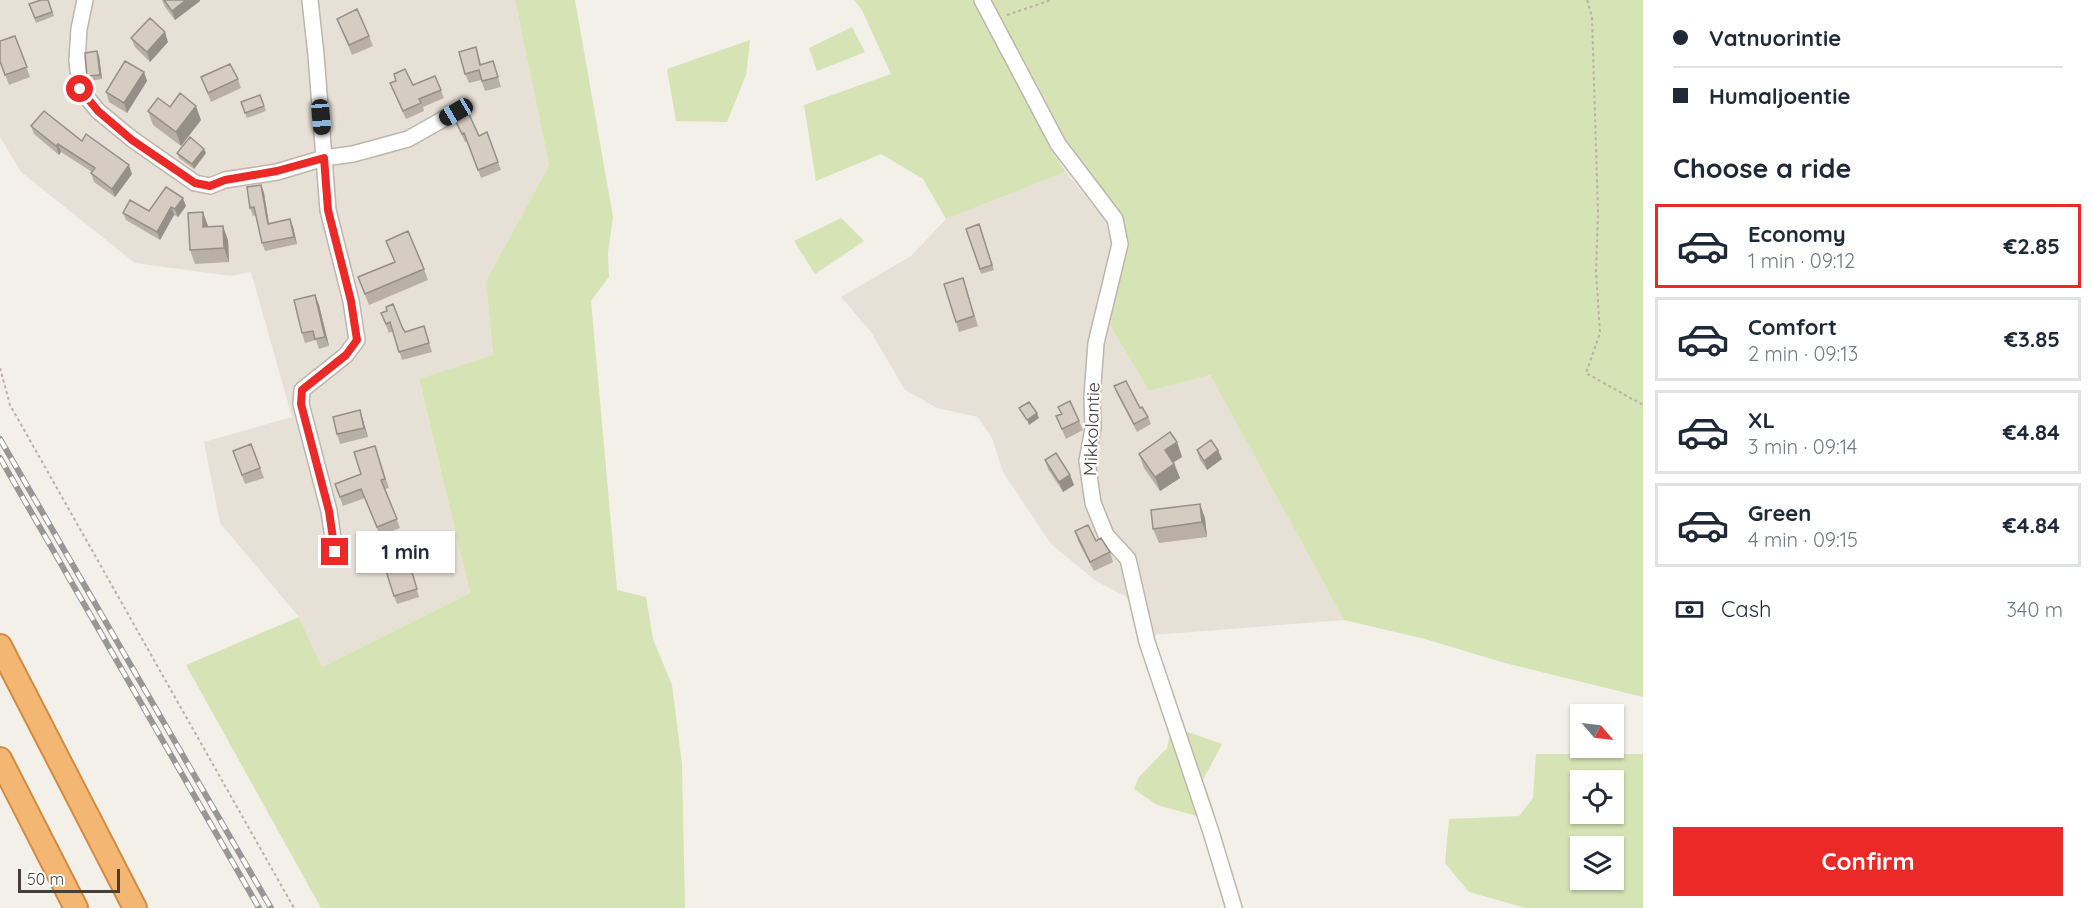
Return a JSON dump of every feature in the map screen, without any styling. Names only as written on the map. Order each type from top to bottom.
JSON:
[{"type":"highway","points":[[0,646],[135,908]]},
{"type":"highway","points":[[0,759],[76,908]]},
{"type":"street","points":[[85,0],[79,29],[77,60],[80,89],[98,111],[132,140],[195,183],[210,186],[225,180],[277,171],[324,158],[353,154],[408,139],[456,112]]},
{"type":"street","points":[[310,0],[328,210],[351,301],[357,340],[346,355],[302,390],[301,404],[329,511],[335,552]]},
{"type":"street","name":"Mikkolantie","points":[[982,0],[1058,144],[1115,219],[1120,244],[1096,343],[1092,397],[1093,428],[1087,461],[1093,503],[1106,535],[1128,559],[1147,642],[1234,908]]},
{"type":"path","points":[[993,20],[1052,0]]},
{"type":"path","points":[[1587,0],[1592,17],[1598,212],[1596,271],[1600,333],[1586,373],[1643,405]]},
{"type":"path","points":[[0,368],[10,405],[294,908]]},
{"type":"shaded area","points":[[0,0],[515,0],[549,165],[486,281],[493,356],[419,380],[470,593],[322,667],[299,617],[220,523],[204,442],[292,417],[251,272],[231,276],[135,263],[21,172],[0,137]]},
{"type":"shaded area","points":[[1066,172],[1105,220],[1112,244],[1096,303],[1149,391],[1210,375],[1344,620],[1153,635],[1125,596],[1096,581],[1051,544],[1003,472],[992,438],[978,417],[937,408],[905,390],[871,332],[841,297],[911,256],[946,219]]},
{"type":"green space","points":[[515,0],[575,0],[613,217],[608,252],[609,277],[591,301],[617,590],[646,597],[653,639],[672,685],[682,764],[685,908],[321,908],[186,665],[299,617],[322,667],[470,593],[419,379],[493,355],[486,281],[549,165]]},
{"type":"green space","points":[[854,0],[975,0],[1050,148],[1066,172],[946,219],[923,179],[881,154],[816,181],[804,105],[891,74],[862,10]]},
{"type":"green space","points":[[991,0],[1643,0],[1643,697],[1505,663],[1425,639],[1344,620],[1210,375],[1149,391],[1107,321],[1127,247],[1122,215],[1065,138]]},
{"type":"green space","points":[[852,27],[865,52],[817,71],[809,48]]},
{"type":"green space","points":[[750,40],[746,75],[727,122],[676,121],[667,69]]},
{"type":"green space","points":[[841,218],[864,241],[815,274],[794,241]]},
{"type":"green space","points":[[1188,732],[1222,744],[1203,780],[1213,808],[1197,816],[1157,805],[1134,789],[1139,777],[1167,748],[1170,734]]},
{"type":"green space","points":[[1536,754],[1570,754],[1570,758],[1624,758],[1624,754],[1643,754],[1643,908],[1526,908],[1469,892],[1445,863],[1449,819],[1519,816],[1533,798]]},
{"type":"building","points":[[48,0],[52,12],[35,18],[29,4]]},
{"type":"building","points":[[164,0],[186,0],[172,11]]},
{"type":"building","points":[[357,9],[369,36],[349,45],[337,19]]},
{"type":"building","points":[[150,18],[165,32],[147,52],[131,38]]},
{"type":"building","points":[[15,36],[27,67],[5,75],[0,61],[0,41]]},
{"type":"building","points":[[476,47],[480,65],[493,61],[498,77],[482,81],[479,70],[465,74],[459,52]]},
{"type":"building","points":[[97,51],[100,75],[87,76],[85,53]]},
{"type":"building","points":[[125,61],[144,72],[124,103],[106,92]]},
{"type":"building","points":[[230,64],[238,79],[208,93],[201,77]]},
{"type":"building","points":[[405,69],[413,85],[435,76],[441,90],[419,99],[421,103],[403,111],[390,83],[396,81],[394,74]]},
{"type":"building","points":[[180,93],[196,106],[176,132],[148,111],[158,98],[170,107]]},
{"type":"building","points":[[260,95],[264,106],[245,113],[241,102]]},
{"type":"building","points":[[44,111],[82,141],[86,134],[129,165],[112,189],[91,173],[95,168],[58,144],[56,146],[31,126]]},
{"type":"building","points":[[468,112],[479,136],[487,132],[498,162],[478,170],[464,133],[462,134],[454,118]]},
{"type":"building","points":[[190,137],[204,149],[192,164],[177,153]]},
{"type":"building","points":[[261,185],[268,224],[290,219],[294,237],[262,243],[254,207],[250,208],[247,187]]},
{"type":"building","points":[[166,187],[183,198],[175,209],[171,207],[157,232],[123,213],[130,200],[149,211]]},
{"type":"building","points":[[203,212],[203,227],[223,226],[224,248],[190,250],[188,213]]},
{"type":"building","points":[[979,224],[992,265],[980,269],[966,229]]},
{"type":"building","points":[[408,231],[424,269],[365,294],[358,277],[395,262],[386,241]]},
{"type":"building","points":[[963,278],[974,316],[956,322],[944,284]]},
{"type":"building","points":[[315,295],[325,337],[315,339],[313,331],[302,333],[294,300]]},
{"type":"building","points":[[393,304],[405,332],[424,326],[429,343],[399,352],[390,322],[386,324],[381,313],[387,311],[386,307]]},
{"type":"building","points":[[1126,381],[1140,408],[1142,407],[1148,417],[1134,424],[1114,386]]},
{"type":"building","points":[[1070,401],[1079,421],[1062,429],[1056,416],[1062,414],[1058,407]]},
{"type":"building","points":[[1029,402],[1037,413],[1027,420],[1019,408]]},
{"type":"building","points":[[360,410],[364,428],[337,434],[333,417]]},
{"type":"building","points":[[1170,432],[1177,442],[1165,450],[1174,464],[1155,477],[1139,454]]},
{"type":"building","points":[[1211,440],[1218,450],[1204,461],[1197,450]]},
{"type":"building","points":[[251,444],[260,468],[242,475],[233,451]]},
{"type":"building","points":[[375,446],[385,479],[381,480],[397,519],[377,527],[361,489],[340,497],[335,484],[361,474],[354,452]]},
{"type":"building","points":[[1056,453],[1070,475],[1059,482],[1045,460]]},
{"type":"building","points":[[1200,504],[1202,522],[1153,529],[1151,510]]},
{"type":"building","points":[[1088,525],[1096,541],[1101,538],[1110,552],[1090,562],[1075,531]]},
{"type":"building","points":[[447,535],[452,549],[443,553],[437,539]]},
{"type":"building","points":[[397,544],[402,563],[409,562],[417,589],[394,596],[379,549]]},
{"type":"railway","points":[[0,439],[271,908]]},
{"type":"railway","points":[[0,458],[259,908]]},
{"type":"route","points":[[80,89],[98,111],[132,140],[195,183],[210,186],[225,180],[277,171],[324,158],[328,210],[351,301],[357,340],[346,355],[302,390],[301,404],[329,511],[335,552]]}]
